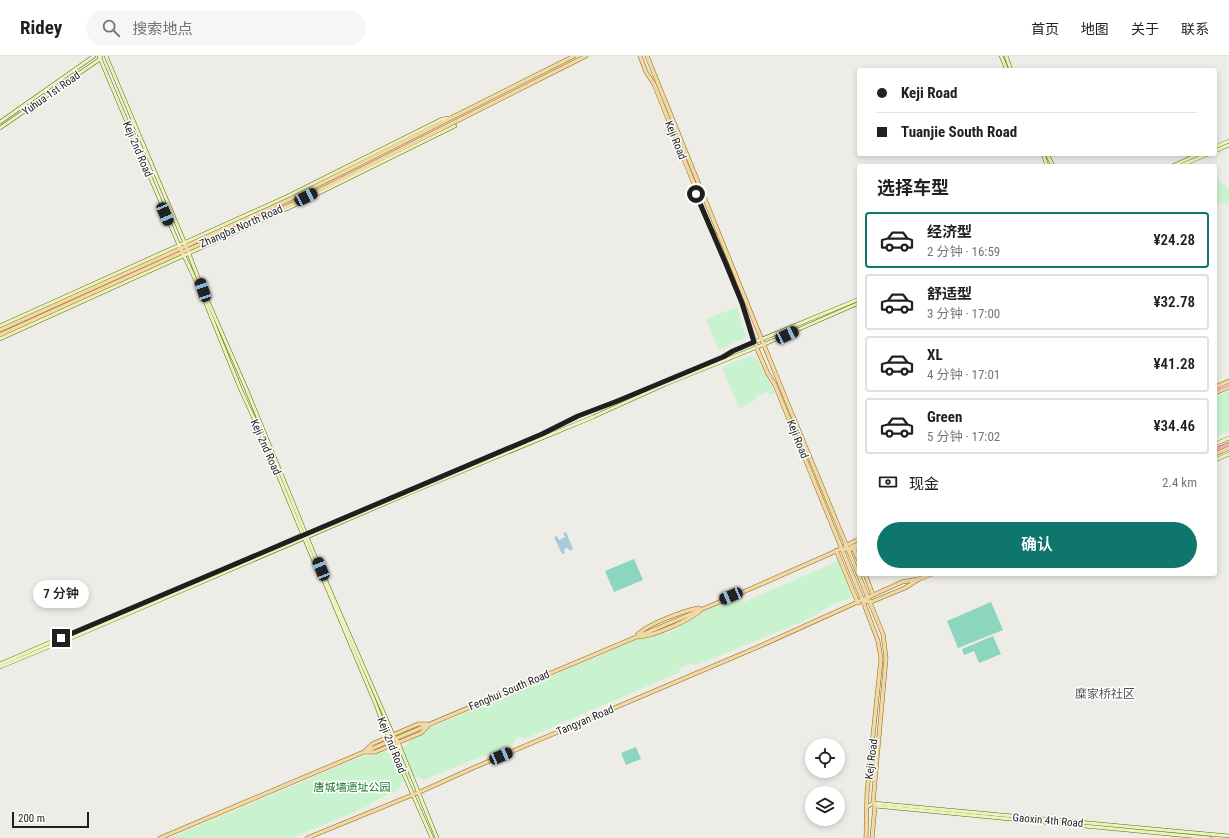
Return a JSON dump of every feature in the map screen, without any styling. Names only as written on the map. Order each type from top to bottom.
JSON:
[{"type":"highway","points":[[1217,390],[1229,386]]},
{"type":"highway","points":[[1217,449],[1229,444]]},
{"type":"main road","name":"Yuhua 1st Road","points":[[0,122],[94,56]]},
{"type":"main road","name":"Keji 2nd Road","points":[[106,56],[186,244],[203,290],[248,392],[305,536],[314,564],[324,582],[432,838]]},
{"type":"main road","name":"Zhangba North Road","points":[[0,335],[181,251],[186,244],[288,200],[574,56]]},
{"type":"main road","name":"Zhangba North Road","points":[[0,330],[181,251],[188,252],[290,205],[586,56]]},
{"type":"main road","name":"Keji Road","points":[[640,56],[646,72],[654,84],[694,184],[696,194],[742,303],[754,342],[768,374],[775,385],[820,494],[861,602],[878,641],[881,659],[868,793],[866,838]]},
{"type":"main road","name":"Keji Road","points":[[647,56],[857,569]]},
{"type":"main road","points":[[1001,56],[1006,68]]},
{"type":"main road","points":[[1006,56],[1011,68]]},
{"type":"main road","name":"Yuhua 1st Road","points":[[0,128],[100,57]]},
{"type":"main road","name":"Keji 2nd Road","points":[[100,57],[181,251],[223,345],[250,412],[395,739],[437,838]]},
{"type":"main road","points":[[188,252],[329,190],[455,126]]},
{"type":"main road","points":[[1217,146],[1229,141]]},
{"type":"main road","points":[[1217,150],[1229,145]]},
{"type":"main road","points":[[1176,164],[1194,156]]},
{"type":"main road","points":[[1185,164],[1203,156]]},
{"type":"main road","points":[[0,326],[181,251]]},
{"type":"main road","points":[[0,339],[181,251]]},
{"type":"main road","points":[[0,666],[69,640],[254,561],[305,536],[542,434],[578,416],[665,382],[754,342],[857,300]]},
{"type":"main road","points":[[0,666],[80,629],[593,417],[666,384],[757,348],[857,304]]},
{"type":"main road","points":[[1217,389],[1229,381]]},
{"type":"main road","points":[[1217,443],[1229,438]]},
{"type":"main road","points":[[1217,453],[1229,448]]},
{"type":"main road","points":[[1217,459],[1229,454]]},
{"type":"main road","points":[[847,546],[857,540]]},
{"type":"main road","points":[[847,546],[853,548],[857,546]]},
{"type":"main road","name":"Fenghui South Road","points":[[160,838],[847,546]]},
{"type":"main road","points":[[853,548],[857,557]]},
{"type":"main road","points":[[836,550],[861,602]]},
{"type":"main road","name":"Keji Road","points":[[860,576],[882,628],[886,651],[872,838]]},
{"type":"main road","points":[[866,576],[873,595]]},
{"type":"main road","name":"Tangyan Road","points":[[861,602],[871,602],[905,588],[927,576]]},
{"type":"main road","name":"Tangyan Road","points":[[307,838],[861,602],[902,582],[920,579]]},
{"type":"main road","points":[[867,807],[874,805]]},
{"type":"main road","name":"Gaoxin 4th Road","points":[[874,805],[1229,836]]},
{"type":"main road","name":"Gaoxin 4th Road","points":[[874,805],[1210,838]]},
{"type":"green space","points":[[1217,180],[1229,189],[1229,204],[1217,203]]},
{"type":"green space","points":[[737,307],[746,337],[719,350],[706,319]]},
{"type":"green space","points":[[750,356],[756,357],[775,393],[770,395],[768,391],[757,396],[754,401],[739,408],[722,367]]},
{"type":"green space","points":[[1229,391],[1229,431],[1217,436],[1217,396]]},
{"type":"green space","points":[[634,559],[643,580],[614,592],[605,571]]},
{"type":"green space","name":"唐城墙遗址公园","points":[[838,561],[852,595],[850,598],[834,604],[802,622],[696,665],[691,663],[680,668],[678,673],[524,739],[520,737],[515,739],[513,744],[423,780],[417,776],[401,783],[399,790],[378,799],[368,806],[292,838],[170,838],[363,756],[375,755],[383,751],[389,754],[406,746],[410,740],[431,727],[493,701],[501,701],[507,696],[637,639],[650,638],[678,629],[680,625],[692,620],[706,610],[729,600],[744,602]]},
{"type":"green space","points":[[991,602],[1003,630],[958,648],[947,621]]},
{"type":"green space","points":[[993,636],[1001,654],[979,663],[974,651],[964,655],[962,649]]},
{"type":"green space","points":[[636,747],[641,759],[626,765],[621,753]]},
{"type":"water","points":[[566,532],[573,549],[570,551],[568,548],[564,549],[565,553],[562,554],[554,537],[557,536],[559,540],[565,537],[563,533]]},
{"type":"district","name":"糜家桥社区","points":[[1105,694]]},
{"type":"route","points":[[61,638],[269,550],[279,544],[342,519],[542,434],[578,416],[723,357],[754,342],[742,303],[716,237],[710,227],[696,194]]}]
